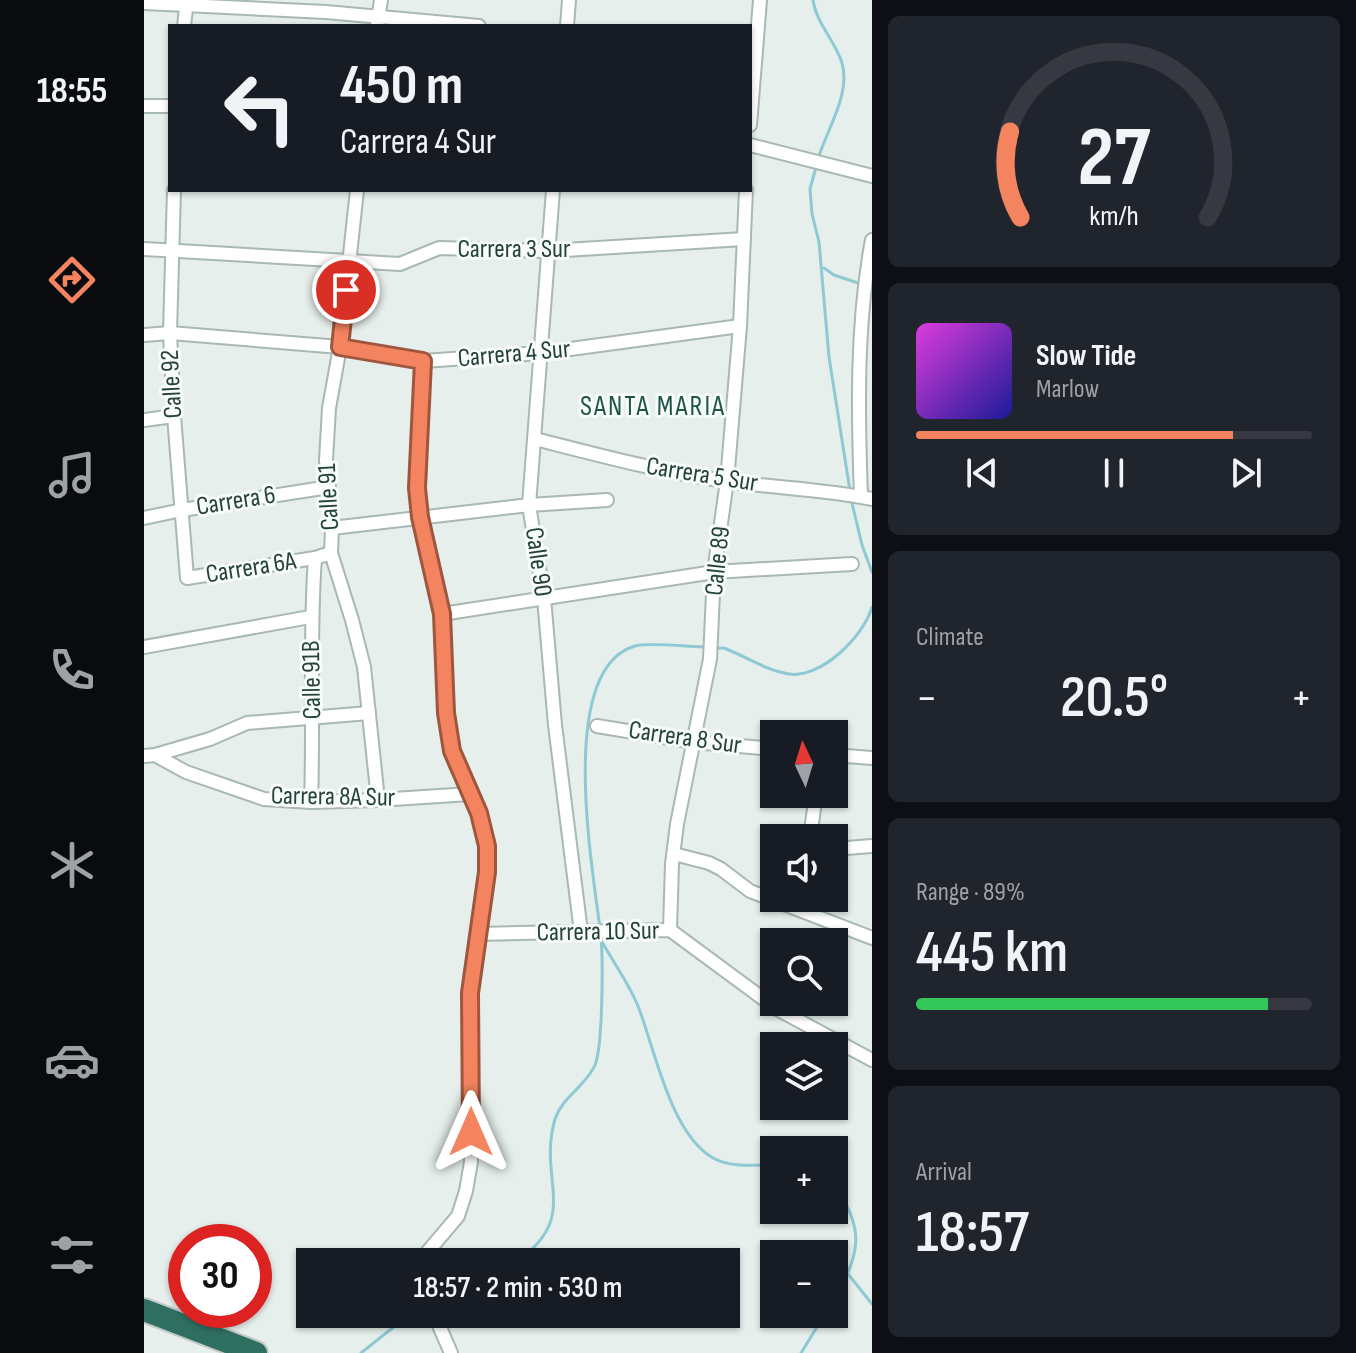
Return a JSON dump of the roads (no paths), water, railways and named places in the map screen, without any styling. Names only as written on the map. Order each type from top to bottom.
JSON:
[{"type":"highway","points":[[144,1310],[256,1353]]},
{"type":"street","points":[[378,22],[381,0]]},
{"type":"street","points":[[567,24],[569,0]]},
{"type":"street","points":[[752,71],[760,0]]},
{"type":"street","points":[[184,24],[186,2]]},
{"type":"street","points":[[144,3],[186,2],[378,22],[428,24]]},
{"type":"street","points":[[144,106],[168,106]]},
{"type":"street","points":[[752,146],[872,176]]},
{"type":"street","name":"Calle 92","points":[[174,192],[170,333],[187,578]]},
{"type":"street","name":"Calle 91","points":[[357,192],[340,347],[329,408],[326,460],[331,553],[364,667],[378,800]]},
{"type":"street","name":"Calle 90","points":[[553,192],[529,505],[544,598],[555,725],[586,932]]},
{"type":"street","name":"Calle 89","points":[[670,930],[674,854],[710,659],[714,572],[727,481],[740,326],[746,192]]},
{"type":"street","name":"Carrera 3 Sur","points":[[144,249],[400,264],[439,248],[549,251],[744,239]]},
{"type":"street","points":[[857,496],[864,285],[872,241]]},
{"type":"street","name":"Carrera 4 Sur","points":[[144,335],[170,333],[340,347],[423,361],[541,353],[740,326]]},
{"type":"street","points":[[423,361],[417,488],[420,517],[442,614],[446,713],[452,751],[487,846],[487,872],[470,993],[471,1162],[458,1216],[431,1248]]},
{"type":"street","points":[[144,420],[174,416]]},
{"type":"street","name":"Carrera 5 Sur","points":[[535,439],[641,466],[727,481],[857,496]]},
{"type":"street","name":"Carrera 6","points":[[144,518],[329,487]]},
{"type":"street","points":[[332,528],[529,505],[607,500]]},
{"type":"street","name":"Carrera 6A","points":[[187,578],[331,553]]},
{"type":"street","name":"Calle 91B","points":[[311,802],[314,718],[310,617],[315,558]]},
{"type":"street","points":[[442,614],[714,572],[852,564]]},
{"type":"street","points":[[144,647],[310,617]]},
{"type":"street","points":[[149,756],[230,732],[247,723],[369,713]]},
{"type":"street","name":"Carrera 8 Sur","points":[[597,726],[694,742],[760,748]]},
{"type":"street","name":"Carrera 8A Sur","points":[[149,756],[264,799],[311,802],[470,794]]},
{"type":"street","points":[[848,756],[872,758]]},
{"type":"street","points":[[848,848],[872,846]]},
{"type":"street","points":[[674,854],[709,863],[750,891],[760,894]]},
{"type":"street","points":[[816,912],[872,938]]},
{"type":"street","name":"Carrera 10 Sur","points":[[477,934],[670,930],[777,1009],[872,1060]]},
{"type":"street","points":[[440,1328],[451,1353]]},
{"type":"waterway","points":[[813,0],[839,55],[844,75],[841,99],[818,159]]},
{"type":"waterway","points":[[816,167],[810,189],[812,214],[819,242],[829,357],[850,491]]},
{"type":"waterway","points":[[824,268],[834,275],[861,284]]},
{"type":"waterway","points":[[851,499],[872,572]]},
{"type":"waterway","points":[[716,648],[724,648],[764,667],[801,674],[814,670],[840,653],[860,630],[872,607]]},
{"type":"waterway","points":[[600,929],[591,863],[585,774],[587,730],[595,691],[611,662],[635,646],[709,647]]},
{"type":"waterway","points":[[532,1248],[547,1229],[553,1213],[551,1141],[555,1119],[563,1104],[591,1072],[598,1055],[601,937]]},
{"type":"waterway","points":[[602,942],[634,998],[666,1089],[686,1130],[698,1146],[713,1158],[727,1163],[760,1165]]},
{"type":"waterway","points":[[848,1209],[856,1242],[848,1272]]},
{"type":"waterway","points":[[848,1274],[872,1304]]},
{"type":"waterway","points":[[361,1353],[392,1328]]},
{"type":"waterway","points":[[801,1353],[816,1328]]},
{"type":"district","name":"SANTA MARIA","points":[[653,406]]}]
